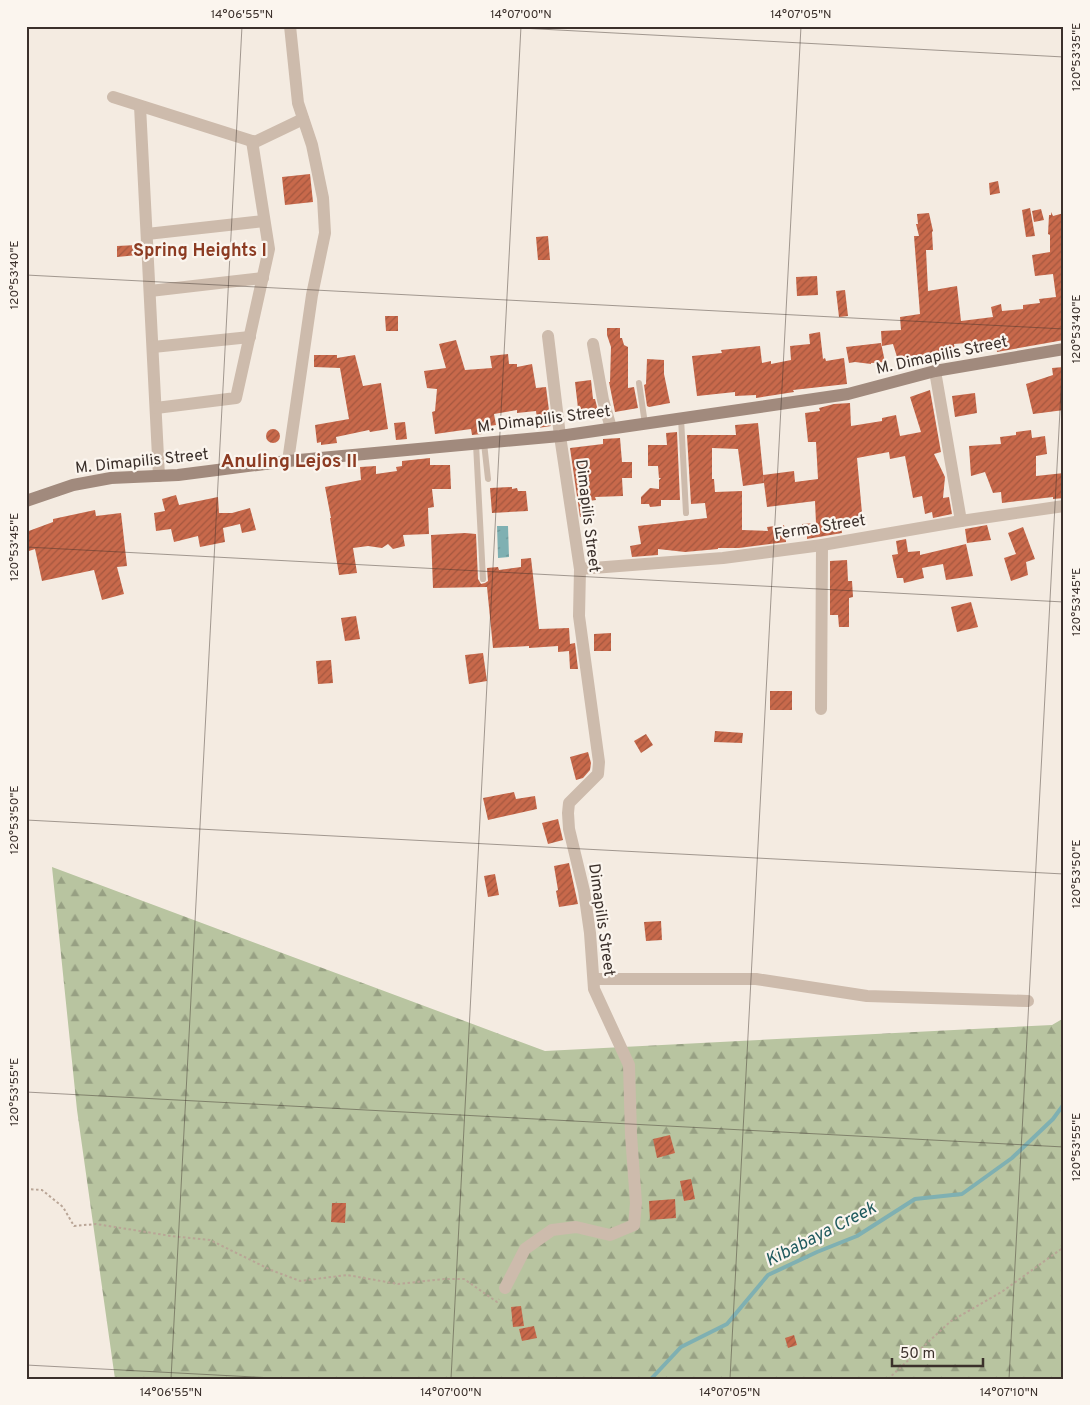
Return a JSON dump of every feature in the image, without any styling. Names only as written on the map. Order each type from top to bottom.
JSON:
[{"type":"main road","name":"M. Dimapilis Street","points":[[26,501],[73,485],[111,478],[159,476],[288,461],[560,436],[645,424],[848,394],[935,371],[1064,349]]},
{"type":"street","points":[[288,461],[312,295],[325,233],[323,198],[312,145],[298,103],[290,26]]},
{"type":"street","points":[[113,97],[254,142],[303,119]]},
{"type":"street","points":[[140,106],[159,476]]},
{"type":"street","points":[[156,408],[236,398],[269,249],[252,141]]},
{"type":"street","points":[[147,234],[264,221]]},
{"type":"street","points":[[150,291],[263,278]]},
{"type":"street","name":"Dimapilis Street","points":[[505,1288],[525,1249],[552,1230],[576,1228],[610,1235],[634,1225],[636,1203],[631,1135],[630,1065],[594,989],[584,891],[569,829],[568,813],[570,803],[598,774],[599,762],[579,616],[580,569],[560,436],[548,336]]},
{"type":"street","points":[[153,347],[250,337]]},
{"type":"street","points":[[593,344],[603,400],[611,428]]},
{"type":"street","points":[[935,371],[961,521]]},
{"type":"street","name":"Ferma Street","points":[[580,569],[723,558],[822,545],[961,521],[1064,506]]},
{"type":"street","points":[[821,709],[822,545]]},
{"type":"street","points":[[594,979],[756,979],[866,996],[1028,1001]]},
{"type":"lane","points":[[638,383],[645,424]]},
{"type":"lane","points":[[681,418],[686,513]]},
{"type":"lane","points":[[480,444],[488,479]]},
{"type":"lane","points":[[480,444],[483,579]]},
{"type":"path","points":[[26,1189],[42,1190],[63,1208],[74,1226],[96,1224],[210,1240],[271,1270],[300,1281],[347,1275],[398,1284],[444,1279],[464,1279],[497,1302],[505,1288]]},
{"type":"path","points":[[888,1379],[951,1322],[1003,1291],[1064,1248]]},
{"type":"green space","points":[[52,867],[545,1051],[1052,1025],[1064,1018],[1064,1379],[115,1379],[77,1110]]},
{"type":"water","points":[[497,526],[508,526],[509,557],[498,558]]},
{"type":"building","points":[[310,174],[313,202],[285,205],[282,177]]},
{"type":"building","points":[[998,181],[1000,193],[990,195],[989,183]]},
{"type":"building","points":[[1030,208],[1035,236],[1026,237],[1022,210]]},
{"type":"building","points":[[1041,209],[1044,220],[1034,222],[1032,211]]},
{"type":"building","points":[[1051,212],[1053,216],[1064,213],[1064,235],[1061,236],[1064,244],[1064,340],[997,352],[996,343],[979,345],[978,342],[954,344],[956,357],[939,359],[925,365],[920,357],[897,357],[893,344],[882,346],[881,331],[901,330],[900,317],[920,314],[914,236],[919,236],[916,224],[918,224],[917,214],[929,213],[933,231],[933,250],[926,250],[928,291],[957,286],[961,321],[993,317],[991,307],[1001,304],[1002,311],[1023,309],[1023,305],[1040,303],[1039,299],[1056,297],[1053,274],[1035,276],[1032,255],[1050,252],[1050,235],[1048,234],[1049,215],[1051,215]]},
{"type":"building","points":[[548,236],[550,260],[538,260],[536,237]]},
{"type":"building","points":[[137,245],[138,255],[117,257],[117,246]]},
{"type":"building","points":[[817,276],[818,295],[797,296],[796,277]]},
{"type":"building","points":[[845,290],[848,316],[839,317],[836,291]]},
{"type":"building","points":[[385,316],[398,316],[398,331],[386,331]]},
{"type":"building","points":[[607,328],[620,328],[620,338],[622,338],[624,345],[628,347],[628,388],[634,387],[638,408],[615,412],[609,382],[611,347]]},
{"type":"building","points":[[820,332],[823,359],[825,358],[826,361],[844,358],[847,384],[793,390],[794,392],[756,398],[756,395],[735,396],[735,392],[697,396],[692,356],[722,353],[721,350],[760,346],[762,363],[771,361],[771,364],[791,360],[790,346],[810,344],[809,334]]},
{"type":"building","points":[[456,340],[465,370],[492,368],[490,356],[508,354],[509,364],[517,364],[517,367],[532,364],[536,388],[546,387],[551,426],[538,428],[536,411],[517,413],[517,410],[494,414],[496,425],[481,427],[482,434],[472,435],[471,429],[435,434],[432,412],[435,411],[437,389],[427,388],[424,371],[446,368],[439,344]]},
{"type":"building","points":[[881,343],[885,362],[871,364],[849,363],[846,347]]},
{"type":"building","points":[[314,355],[337,355],[337,358],[355,355],[363,386],[381,383],[388,429],[370,432],[369,430],[336,437],[337,443],[321,445],[321,442],[317,443],[315,425],[349,419],[340,368],[314,367]]},
{"type":"building","points":[[647,359],[664,360],[664,374],[670,403],[647,406],[644,385],[646,384]]},
{"type":"building","points":[[1064,367],[1064,410],[1033,414],[1026,384],[1053,375],[1052,368]]},
{"type":"building","points":[[591,380],[593,399],[595,399],[599,415],[579,417],[575,382]]},
{"type":"building","points":[[930,390],[941,452],[934,454],[945,477],[943,498],[949,497],[952,514],[933,518],[932,512],[925,514],[922,496],[913,498],[905,456],[890,459],[889,452],[857,458],[863,524],[841,526],[842,533],[807,539],[807,534],[803,535],[802,524],[816,523],[815,501],[767,507],[763,475],[794,471],[795,482],[818,479],[816,442],[808,442],[805,413],[820,411],[819,408],[834,404],[850,403],[851,426],[882,421],[882,418],[896,415],[900,436],[921,432],[910,397]]},
{"type":"building","points":[[975,393],[977,413],[955,417],[952,396]]},
{"type":"building","points":[[405,422],[407,439],[396,440],[394,423]]},
{"type":"building","points":[[758,423],[764,483],[743,486],[738,449],[712,448],[712,479],[714,479],[715,492],[742,491],[742,530],[768,531],[767,527],[784,525],[786,542],[685,552],[658,549],[658,555],[632,557],[630,546],[641,544],[638,526],[707,518],[705,503],[691,504],[687,435],[736,435],[735,425]]},
{"type":"building","points":[[270,429],[276,429],[280,436],[276,443],[270,443],[266,439],[266,433]]},
{"type":"building","points":[[1031,430],[1032,438],[1045,436],[1047,454],[1036,456],[1036,476],[1064,473],[1064,498],[1053,499],[1053,497],[1002,503],[1001,492],[993,493],[985,472],[971,476],[969,446],[1001,444],[1000,437],[1016,435],[1016,432]]},
{"type":"building","points":[[677,432],[680,500],[661,500],[661,506],[650,507],[649,504],[641,504],[641,497],[650,488],[659,489],[659,480],[661,478],[659,478],[658,466],[648,466],[648,445],[667,445],[666,433]]},
{"type":"building","points":[[620,438],[622,462],[632,462],[632,478],[622,478],[623,496],[595,497],[596,500],[589,501],[589,517],[580,517],[570,448],[603,444],[603,439]]},
{"type":"building","points":[[430,458],[430,465],[450,465],[451,489],[432,489],[434,507],[428,508],[429,534],[403,535],[405,546],[393,549],[388,544],[382,548],[368,546],[353,548],[357,573],[339,575],[325,487],[361,480],[360,467],[376,466],[376,474],[397,471],[396,467],[402,466],[402,461]]},
{"type":"building","points":[[512,487],[512,489],[517,488],[518,491],[526,491],[528,511],[492,513],[490,488]]},
{"type":"building","points":[[176,495],[179,505],[218,497],[219,513],[232,513],[250,508],[256,530],[242,533],[240,524],[223,528],[225,542],[200,547],[198,536],[174,542],[171,529],[156,531],[154,513],[165,511],[162,499]]},
{"type":"building","points":[[95,510],[96,516],[121,513],[127,566],[117,567],[124,594],[102,600],[94,570],[42,581],[35,549],[26,552],[26,532],[53,522],[53,519]]},
{"type":"building","points":[[987,525],[991,540],[967,543],[965,529]]},
{"type":"building","points":[[1023,527],[1035,559],[1026,562],[1028,575],[1011,581],[1004,558],[1016,554],[1008,533]]},
{"type":"building","points":[[476,534],[478,579],[481,584],[488,581],[487,568],[498,567],[499,570],[521,567],[521,559],[531,558],[539,629],[569,628],[570,644],[575,643],[578,669],[570,669],[569,651],[558,652],[558,646],[493,648],[487,587],[433,588],[431,535]]},
{"type":"building","points":[[906,539],[908,552],[920,551],[920,555],[966,544],[973,576],[946,580],[943,564],[922,568],[924,578],[904,583],[903,578],[897,578],[892,555],[898,554],[896,541]]},
{"type":"building","points":[[847,560],[848,581],[852,581],[853,597],[849,598],[849,627],[839,627],[838,615],[830,615],[830,561]]},
{"type":"building","points":[[971,602],[978,627],[957,632],[951,607]]},
{"type":"building","points":[[356,616],[360,639],[345,641],[341,618]]},
{"type":"building","points":[[611,633],[611,651],[594,651],[594,634]]},
{"type":"building","points":[[483,653],[487,681],[469,684],[465,655]]},
{"type":"building","points":[[331,660],[333,683],[318,684],[316,661]]},
{"type":"building","points":[[770,691],[792,691],[792,710],[770,710]]},
{"type":"building","points":[[715,731],[743,733],[742,743],[714,742]]},
{"type":"building","points":[[646,734],[653,745],[641,753],[634,741]]},
{"type":"building","points":[[588,752],[591,763],[590,770],[583,778],[576,780],[570,757]]},
{"type":"building","points":[[514,792],[516,799],[535,796],[537,809],[488,820],[483,798]]},
{"type":"building","points":[[558,819],[563,840],[548,844],[542,823]]},
{"type":"building","points":[[569,863],[578,904],[559,907],[554,866]]},
{"type":"building","points":[[495,874],[499,895],[488,897],[484,876]]},
{"type":"building","points":[[661,921],[662,940],[646,941],[644,922]]},
{"type":"building","points":[[670,1135],[675,1153],[657,1158],[653,1139]]},
{"type":"building","points":[[691,1179],[695,1199],[684,1201],[680,1181]]},
{"type":"building","points":[[675,1199],[676,1218],[650,1220],[649,1201]]},
{"type":"building","points":[[332,1203],[346,1203],[345,1223],[331,1222]]},
{"type":"building","points":[[521,1306],[524,1326],[513,1327],[511,1307]]},
{"type":"building","points":[[534,1326],[537,1338],[522,1341],[519,1329]]},
{"type":"building","points":[[794,1335],[797,1345],[788,1348],[785,1338]]},
{"type":"waterway","name":"Kibabaya Creek","points":[[651,1379],[681,1347],[727,1324],[768,1275],[857,1236],[915,1199],[962,1194],[1012,1158],[1053,1119],[1064,1104]]},
{"type":"district","name":"Spring Heights I","points":[[200,251]]},
{"type":"district","name":"Anuling Lejos II","points":[[289,462]]}]
